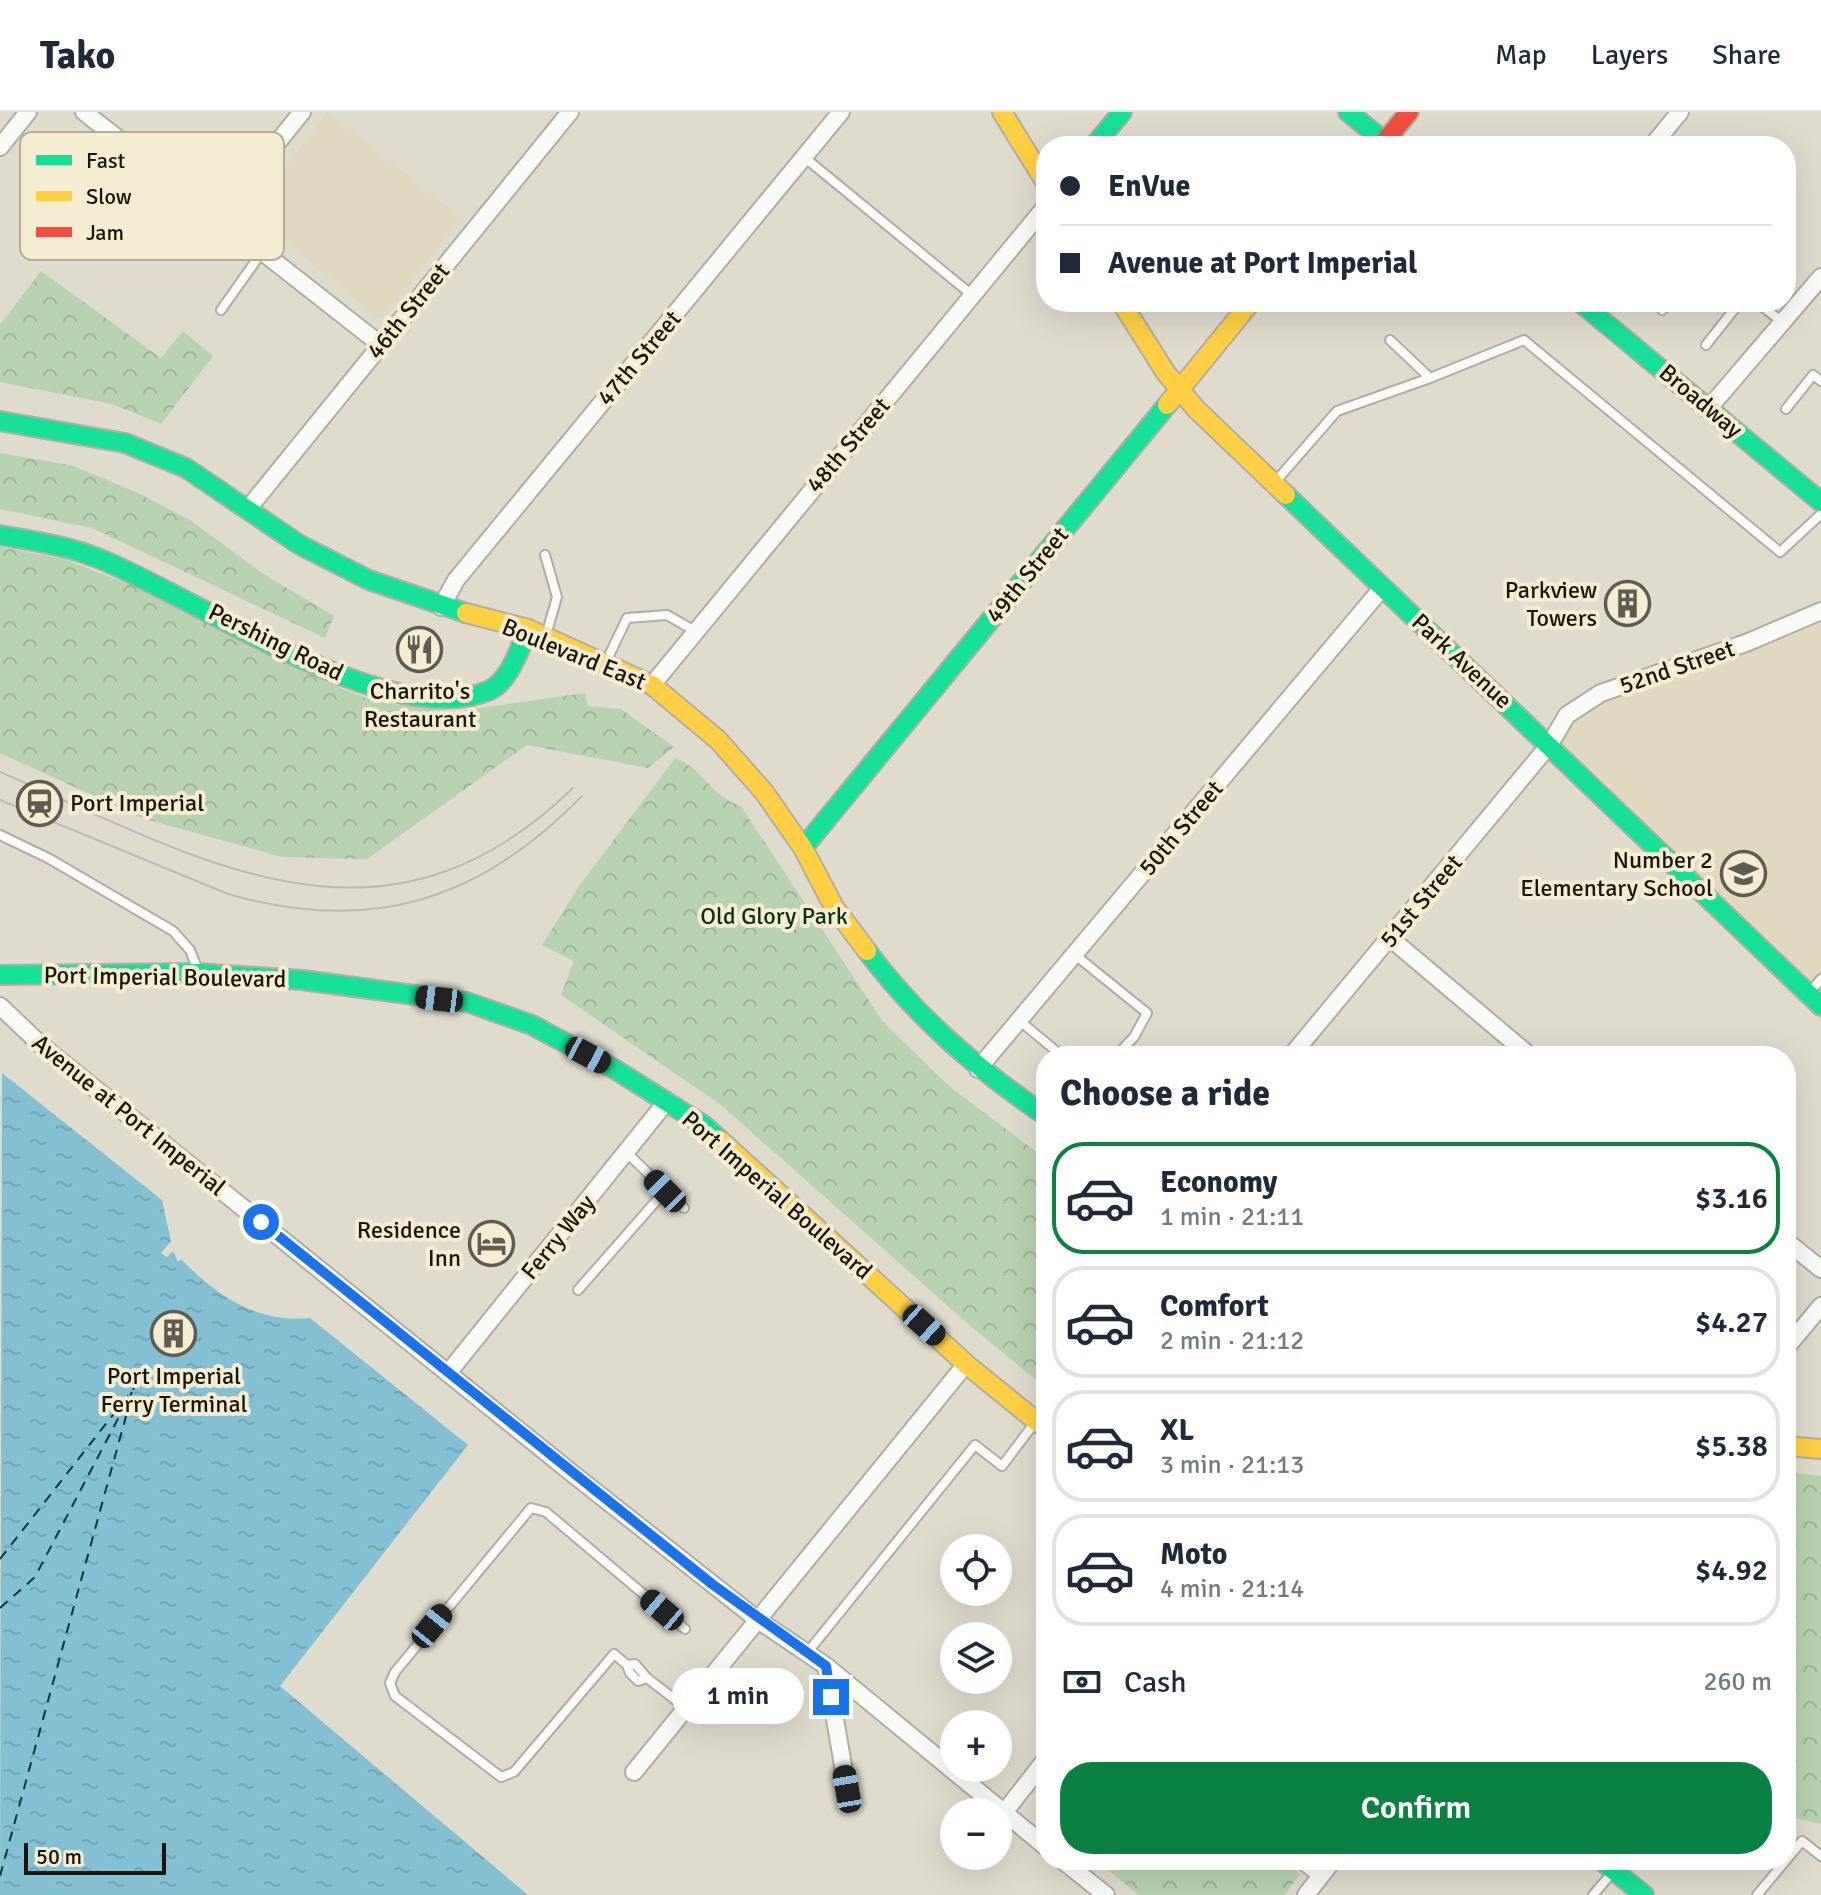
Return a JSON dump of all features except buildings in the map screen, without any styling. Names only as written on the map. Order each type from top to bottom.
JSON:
[{"type":"main road","points":[[1002,112],[1036,167]]},
{"type":"main road","points":[[1102,136],[1122,112]]},
{"type":"main road","points":[[1348,112],[1376,136]]},
{"type":"main road","points":[[1392,136],[1409,112]]},
{"type":"main road","name":"Park Avenue","points":[[1128,312],[1196,409],[1815,1000]]},
{"type":"main road","name":"49th Street","points":[[803,848],[1243,312]]},
{"type":"main road","name":"Broadway","points":[[1592,312],[1821,502]]},
{"type":"main road","name":"Boulevard East","points":[[0,421],[125,443],[186,468],[300,545],[342,566],[441,607],[537,633],[652,685],[718,740],[764,792],[803,848],[834,907],[894,987],[978,1069],[1036,1109]]},
{"type":"main road","name":"Pershing Road","points":[[0,535],[95,557],[313,662],[377,688],[414,697],[450,699],[491,689],[537,633]]},
{"type":"main road","name":"Port Imperial Boulevard","points":[[4,980],[198,973],[302,980],[467,1002],[532,1025],[667,1101],[705,1126],[966,1364],[1036,1421]]},
{"type":"main road","points":[[1796,1447],[1821,1449]]},
{"type":"main road","points":[[1613,1870],[1644,1895]]},
{"type":"street","points":[[0,147],[28,112]]},
{"type":"street","points":[[84,112],[110,132]]},
{"type":"street","points":[[284,134],[302,112]]},
{"type":"street","name":"46th Street","points":[[247,510],[570,112]]},
{"type":"street","name":"47th Street","points":[[441,607],[456,580],[841,112]]},
{"type":"street","points":[[1660,136],[1680,112]]},
{"type":"street","name":"48th Street","points":[[652,685],[1036,218]]},
{"type":"street","points":[[275,260],[381,345]]},
{"type":"street","points":[[1796,306],[1821,277]]},
{"type":"street","points":[[1709,408],[1791,312]]},
{"type":"street","name":"50th Street","points":[[978,1069],[1383,587]]},
{"type":"street","name":"52nd Street","points":[[1550,744],[1567,715],[1601,693],[1746,643],[1821,611]]},
{"type":"street","name":"51st Street","points":[[1299,1046],[1550,744]]},
{"type":"street","points":[[1390,938],[1518,1046]]},
{"type":"street","name":"Avenue at Port Imperial","points":[[0,1006],[41,1045],[448,1373],[758,1620],[826,1666],[984,1798]]},
{"type":"street","name":"Ferry Way","points":[[448,1373],[667,1101]]},
{"type":"street","points":[[1796,1249],[1821,1269]]},
{"type":"street","points":[[1796,1336],[1821,1306]]},
{"type":"street","points":[[634,1772],[966,1364]]},
{"type":"street","points":[[826,1666],[847,1789]]},
{"type":"street","points":[[1012,1802],[1036,1772]]},
{"type":"street","name":"Avenue at Port Imperial","points":[[1012,1821],[1036,1839]]},
{"type":"street","points":[[1075,1870],[1106,1895]]},
{"type":"street","points":[[1315,1870],[1321,1875]]},
{"type":"street","points":[[1306,1895],[1325,1870]]},
{"type":"lane","points":[[804,157],[972,295]]},
{"type":"lane","points":[[221,310],[256,260]]},
{"type":"lane","points":[[1706,345],[1732,312]]},
{"type":"lane","points":[[1770,312],[1782,322]]},
{"type":"lane","points":[[1390,340],[1430,378]]},
{"type":"lane","points":[[1274,484],[1337,411],[1524,340],[1780,552],[1821,514]]},
{"type":"lane","points":[[1786,409],[1813,375],[1821,381]]},
{"type":"lane","points":[[537,633],[557,597],[545,555]]},
{"type":"lane","points":[[606,663],[627,618],[667,615],[695,631]]},
{"type":"lane","points":[[0,835],[48,858],[173,931],[190,950],[198,973]]},
{"type":"lane","points":[[1074,954],[1147,1013],[1125,1046]]},
{"type":"lane","points":[[1815,1000],[1821,979]]},
{"type":"lane","points":[[1019,1020],[1050,1046]]},
{"type":"lane","points":[[626,1152],[684,1208]]},
{"type":"lane","points":[[578,1290],[665,1191]]},
{"type":"lane","points":[[807,1653],[975,1445],[1002,1466],[1036,1430]]},
{"type":"lane","points":[[685,1629],[546,1512],[531,1508],[395,1672],[390,1683],[395,1696],[501,1777],[514,1772],[614,1654],[627,1665],[635,1664],[647,1678],[686,1708]]},
{"type":"lane","points":[[1796,1848],[1802,1841],[1821,1856]]},
{"type":"lane","points":[[1593,1895],[1605,1870]]},
{"type":"lane","points":[[1757,1895],[1778,1870]]},
{"type":"shaded area","points":[[328,112],[461,218],[381,320],[284,241],[284,169]]},
{"type":"shaded area","name":"Number 2 Elementary School","points":[[1821,613],[1821,1023],[1540,751],[1601,695]]},
{"type":"green space","points":[[41,271],[161,358],[183,331],[213,356],[161,424],[112,404],[0,382],[0,325]]},
{"type":"green space","points":[[0,453],[74,466],[138,493],[190,520],[262,573],[334,616],[325,638],[92,528],[0,509]]},
{"type":"green space","points":[[0,547],[64,559],[133,586],[345,690],[378,702],[452,712],[585,693],[588,706],[621,709],[674,747],[648,768],[527,745],[367,859],[282,857],[142,818],[0,753]]},
{"type":"green space","name":"Old Glory Park","points":[[675,758],[693,768],[722,796],[741,806],[883,1022],[950,1087],[1036,1152],[1036,1380],[968,1324],[721,1105],[561,995],[574,961],[542,945],[579,886]]},
{"type":"green space","points":[[1796,1473],[1821,1476],[1821,1824],[1796,1818]]},
{"type":"green space","points":[[1108,1870],[1295,1870],[1300,1874],[1284,1895],[1139,1895]]},
{"type":"water","points":[[2,1073],[162,1200],[171,1241],[161,1253],[167,1257],[173,1251],[178,1262],[181,1259],[209,1285],[255,1311],[272,1316],[310,1318],[468,1445],[280,1686],[528,1895],[0,1895]]},
{"type":"ferry route","points":[[0,1876],[134,1387]]},
{"type":"ferry route","points":[[0,1559],[134,1388]]},
{"type":"ferry route","points":[[0,1608],[35,1577],[132,1392]]},
{"type":"tram line","points":[[0,772],[148,838],[220,865],[291,882],[361,887],[431,876],[502,844],[573,788]]},
{"type":"tram line","points":[[0,800],[228,894],[280,906],[329,911],[376,909],[420,900],[463,884],[504,861],[543,832],[582,796]]},
{"type":"traffic: fast","points":[[1102,136],[1122,112]]},
{"type":"traffic: fast","points":[[1348,112],[1378,136]]},
{"type":"traffic: fast","points":[[1592,312],[1821,502]]},
{"type":"traffic: fast","points":[[803,848],[1167,405]]},
{"type":"traffic: fast","points":[[0,421],[125,443],[186,468],[300,545],[369,580],[466,613]]},
{"type":"traffic: fast","points":[[1286,495],[1821,1006]]},
{"type":"traffic: fast","points":[[0,535],[60,546],[95,557],[291,654],[346,677],[399,693],[448,699],[490,690],[509,671],[528,629]]},
{"type":"traffic: fast","points":[[867,951],[886,976],[949,1041],[1036,1109]]},
{"type":"traffic: fast","points":[[0,975],[198,973],[302,980],[467,1002],[532,1025],[616,1070],[705,1126],[720,1140]]},
{"type":"traffic: fast","points":[[1613,1870],[1644,1895]]},
{"type":"traffic: slow","points":[[1002,112],[1036,167]]},
{"type":"traffic: slow","points":[[1127,312],[1166,373],[1196,409],[1286,495]]},
{"type":"traffic: slow","points":[[1167,405],[1243,312]]},
{"type":"traffic: slow","points":[[466,613],[528,629],[652,685],[718,740],[764,792],[803,848],[834,907],[867,951]]},
{"type":"traffic: slow","points":[[720,1140],[966,1364],[1036,1421]]},
{"type":"traffic: slow","points":[[1796,1447],[1821,1449]]},
{"type":"traffic: jam","points":[[1389,136],[1409,112]]},
{"type":"place","name":"Parkview Towers","points":[[1628,604]]},
{"type":"place","name":"Charrito's Restaurant","points":[[420,649]]},
{"type":"place","name":"Port Imperial","points":[[39,803]]},
{"type":"place","name":"Number 2 Elementary School","points":[[1744,874]]},
{"type":"place","name":"Residence Inn","points":[[492,1244]]},
{"type":"place","name":"Port Imperial Ferry Terminal","points":[[174,1334]]},
{"type":"route","points":[[261,1222],[712,1584],[826,1666],[831,1697]]}]
